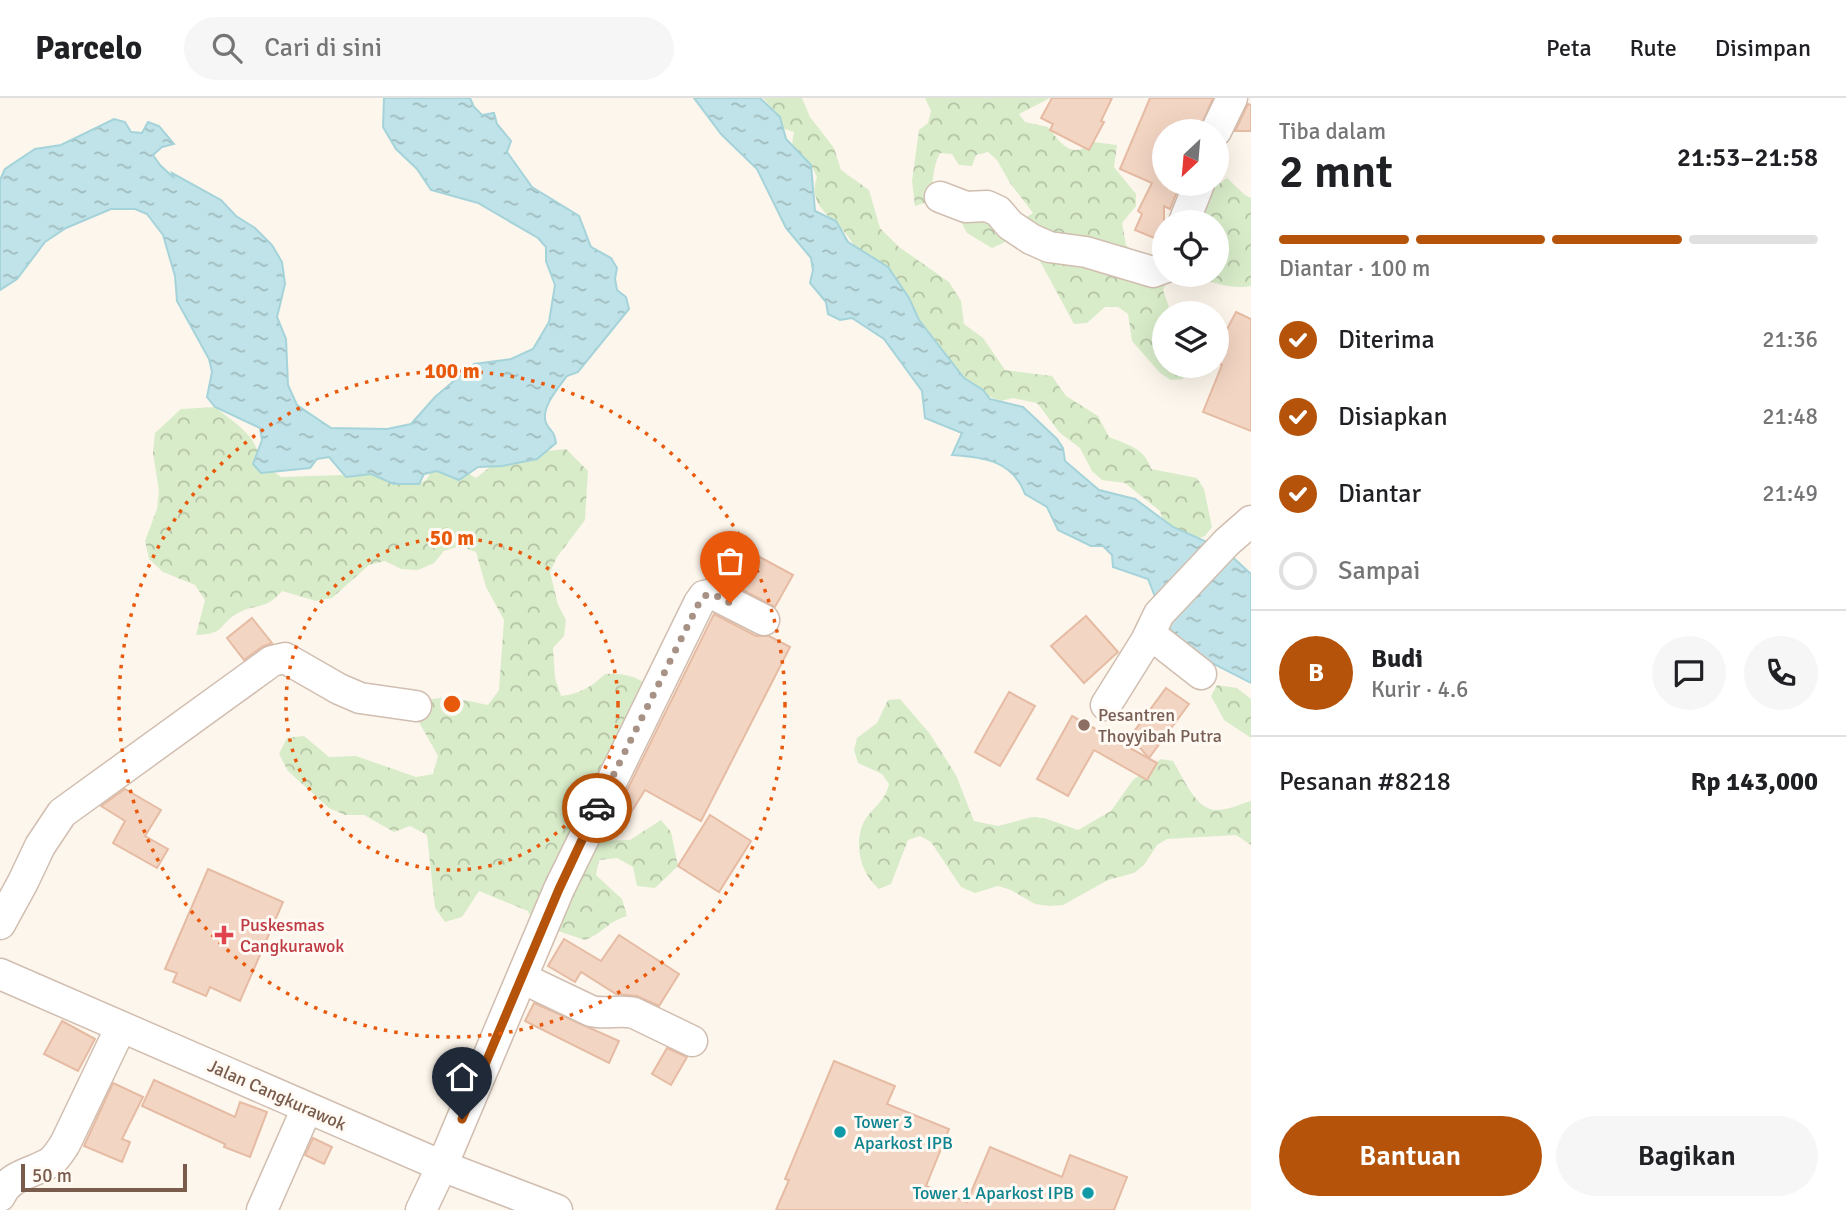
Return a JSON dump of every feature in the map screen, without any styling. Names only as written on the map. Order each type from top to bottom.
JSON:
[{"type":"street","points":[[1222,119],[1232,98]]},
{"type":"street","points":[[940,197],[966,206],[987,205],[998,211],[1010,225],[1049,247],[1086,253],[1152,272]]},
{"type":"street","points":[[1106,705],[1154,624],[1227,542],[1251,521]]},
{"type":"street","points":[[421,1210],[587,827],[699,603],[704,596],[713,594],[764,620]]},
{"type":"street","points":[[1154,624],[1201,674]]},
{"type":"street","points":[[0,925],[40,846],[62,813],[272,661],[285,659],[360,698],[416,706]]},
{"type":"street","name":"Jalan Cangkurawok","points":[[0,974],[442,1166],[557,1210]]},
{"type":"street","points":[[522,978],[591,1011],[634,1013],[692,1041]]},
{"type":"street","points":[[0,1196],[5,1186],[15,1178],[53,1160],[65,1144],[121,1027]]},
{"type":"street","points":[[262,1210],[307,1108]]},
{"type":"green space","points":[[763,98],[802,98],[810,117],[834,148],[841,170],[869,190],[880,228],[899,247],[949,282],[961,301],[964,324],[983,338],[1005,370],[1052,376],[1066,396],[1098,416],[1109,437],[1140,452],[1151,469],[1197,478],[1204,489],[1212,527],[1205,536],[1193,540],[1163,520],[1160,511],[1125,483],[1102,480],[1092,471],[1080,448],[1060,433],[1037,403],[1013,398],[1001,401],[958,384],[948,360],[856,252],[845,232],[816,200],[817,177],[814,170],[793,152],[794,132],[782,128],[780,117]]},
{"type":"green space","points":[[925,98],[1050,98],[1019,114],[1025,122],[1048,127],[1062,144],[1073,150],[1079,150],[1093,142],[1117,145],[1114,167],[1136,194],[1136,206],[1122,223],[1126,245],[1152,266],[1152,287],[1164,287],[1167,301],[1152,301],[1152,364],[1132,341],[1128,314],[1118,307],[1105,307],[1087,323],[1074,324],[1035,252],[1014,238],[992,248],[967,233],[955,211],[1022,220],[1033,213],[1010,183],[997,160],[988,152],[976,155],[972,166],[959,165],[952,154],[940,153],[927,202],[915,206],[912,181],[919,130],[928,123],[931,111]]},
{"type":"green space","points":[[1229,180],[1251,198],[1251,286],[1229,286],[1229,210],[1189,210],[1203,196],[1229,196]]},
{"type":"green space","points":[[215,407],[248,434],[257,450],[261,473],[274,472],[281,477],[371,474],[382,479],[404,476],[419,484],[427,479],[435,464],[468,473],[476,478],[490,467],[537,459],[547,451],[566,449],[588,471],[585,520],[557,557],[550,572],[558,605],[566,620],[564,636],[553,648],[555,678],[561,696],[585,689],[605,674],[631,676],[653,691],[659,713],[650,735],[625,764],[590,792],[586,801],[586,812],[596,841],[630,840],[661,820],[671,832],[678,866],[655,888],[637,886],[633,867],[617,858],[599,860],[596,875],[622,899],[627,916],[585,940],[552,929],[535,928],[528,911],[479,891],[462,917],[445,922],[435,908],[427,835],[410,826],[394,832],[364,815],[345,815],[329,808],[288,771],[279,754],[287,738],[304,736],[329,757],[356,756],[416,777],[433,774],[438,756],[420,724],[415,705],[442,698],[488,705],[499,690],[504,620],[486,587],[476,552],[460,546],[444,551],[434,563],[418,570],[401,569],[385,561],[369,565],[332,598],[316,601],[282,591],[270,602],[231,617],[217,631],[196,635],[205,600],[195,585],[163,572],[149,559],[145,541],[157,509],[159,491],[153,453],[155,433],[181,409]]},
{"type":"green space","points":[[1217,685],[1237,688],[1251,699],[1251,738],[1224,720],[1211,696]]},
{"type":"green space","points":[[900,699],[930,734],[956,775],[974,821],[998,826],[1032,817],[1044,818],[1078,830],[1111,811],[1133,780],[1161,759],[1173,761],[1196,799],[1209,809],[1225,809],[1251,801],[1251,845],[1236,835],[1167,839],[1157,845],[1144,865],[1134,873],[1108,880],[1063,905],[1049,906],[1035,904],[998,886],[975,893],[961,887],[931,842],[920,836],[908,840],[891,884],[879,889],[864,869],[859,843],[865,820],[884,796],[889,784],[882,774],[858,763],[854,750],[857,738],[877,723],[888,700]]},
{"type":"water","points":[[384,98],[470,98],[482,115],[494,113],[497,124],[511,141],[507,152],[532,187],[579,216],[591,247],[611,258],[617,268],[617,290],[626,297],[629,309],[578,372],[567,376],[551,398],[545,417],[556,443],[537,459],[502,466],[478,467],[459,480],[437,471],[424,474],[419,484],[394,484],[371,474],[346,477],[329,457],[317,459],[310,468],[261,473],[253,464],[262,440],[260,428],[215,407],[207,397],[212,372],[209,359],[177,301],[175,276],[163,235],[147,214],[135,209],[111,209],[66,228],[45,242],[17,279],[0,290],[0,180],[5,169],[35,149],[61,145],[114,119],[125,122],[131,132],[142,133],[148,122],[159,126],[174,144],[162,147],[153,155],[160,165],[174,178],[172,173],[221,200],[272,245],[282,262],[285,284],[277,317],[286,339],[288,385],[297,405],[331,428],[387,429],[411,424],[435,397],[474,364],[511,359],[533,349],[549,322],[555,285],[546,261],[546,247],[538,238],[478,203],[431,190],[417,169],[396,149],[383,127]]},
{"type":"water","points":[[694,98],[760,98],[780,117],[786,139],[811,165],[815,211],[836,221],[848,242],[888,267],[909,298],[919,320],[964,378],[983,390],[990,399],[1023,407],[1057,439],[1063,448],[1065,461],[1099,490],[1135,499],[1173,527],[1225,550],[1251,574],[1251,683],[1204,659],[1167,627],[1148,579],[1113,567],[1112,555],[1103,546],[1091,546],[1058,530],[1047,507],[1025,494],[1013,474],[996,463],[975,457],[952,455],[962,433],[925,418],[922,391],[884,339],[852,318],[840,320],[828,314],[826,302],[810,283],[813,270],[811,258],[786,228],[757,169],[721,134]]},
{"type":"building","points":[[1052,98],[1112,98],[1101,121],[1104,122],[1089,150],[1050,130],[1053,124],[1041,118]]},
{"type":"building","points":[[1150,98],[1213,98],[1204,119],[1152,119],[1152,183],[1120,169]]},
{"type":"building","points":[[1248,104],[1251,105],[1251,131],[1235,131]]},
{"type":"building","points":[[1152,183],[1152,196],[1175,196],[1170,209],[1164,206],[1164,210],[1152,210],[1152,237],[1135,230],[1142,214],[1138,211]]},
{"type":"building","points":[[1236,312],[1251,319],[1251,431],[1203,412],[1217,378],[1229,378],[1229,325]]},
{"type":"building","points":[[743,548],[793,575],[775,607],[726,581]]},
{"type":"building","points":[[714,614],[756,636],[769,636],[790,647],[701,821],[645,790],[618,833],[609,827]]},
{"type":"building","points":[[1086,616],[1118,652],[1084,683],[1051,646]]},
{"type":"building","points":[[252,618],[272,643],[244,660],[227,638]]},
{"type":"building","points":[[1166,688],[1189,704],[1149,758],[1130,737]]},
{"type":"building","points":[[1009,692],[1035,706],[1000,766],[975,752]]},
{"type":"building","points":[[1072,716],[1157,763],[1147,780],[1094,750],[1068,796],[1037,779]]},
{"type":"building","points":[[125,789],[161,810],[145,836],[168,849],[157,868],[113,843],[125,821],[101,806]]},
{"type":"building","points":[[710,815],[751,841],[719,892],[678,866]]},
{"type":"building","name":"Puskesmas Cangkurawok","points":[[208,869],[283,902],[240,1001],[210,987],[206,996],[173,982],[177,973],[165,969]]},
{"type":"building","points":[[619,935],[679,974],[659,1006],[637,996],[616,994],[581,972],[575,982],[548,966],[564,939],[601,961]]},
{"type":"building","points":[[534,1003],[619,1041],[609,1063],[525,1021]]},
{"type":"building","points":[[62,1021],[95,1039],[78,1071],[44,1054]]},
{"type":"building","points":[[667,1048],[687,1057],[671,1085],[652,1074]]},
{"type":"building","points":[[834,1061],[895,1086],[887,1104],[949,1129],[926,1186],[967,1202],[990,1147],[1062,1177],[1070,1155],[1127,1177],[1114,1210],[776,1210],[789,1180],[785,1179]]},
{"type":"building","points":[[154,1080],[235,1117],[240,1102],[267,1112],[250,1157],[142,1106]]},
{"type":"building","points":[[113,1083],[143,1097],[122,1139],[130,1142],[122,1162],[84,1146]]},
{"type":"building","points":[[313,1138],[332,1147],[324,1164],[305,1155]]},
{"type":"way so far","points":[[597,808],[699,603],[704,596],[713,594],[730,603]]},
{"type":"place","name":"Pesantren Thoyyibah Putra","points":[[1084,725]]},
{"type":"place","name":"Puskesmas Cangkurawok","points":[[224,935]]},
{"type":"place","name":"Tower 3 Aparkost IPB","points":[[840,1132]]},
{"type":"place","name":"Tower 1 Aparkost IPB","points":[[1088,1193]]},
{"type":"route","points":[[462,1119],[559,889],[597,808]]}]
